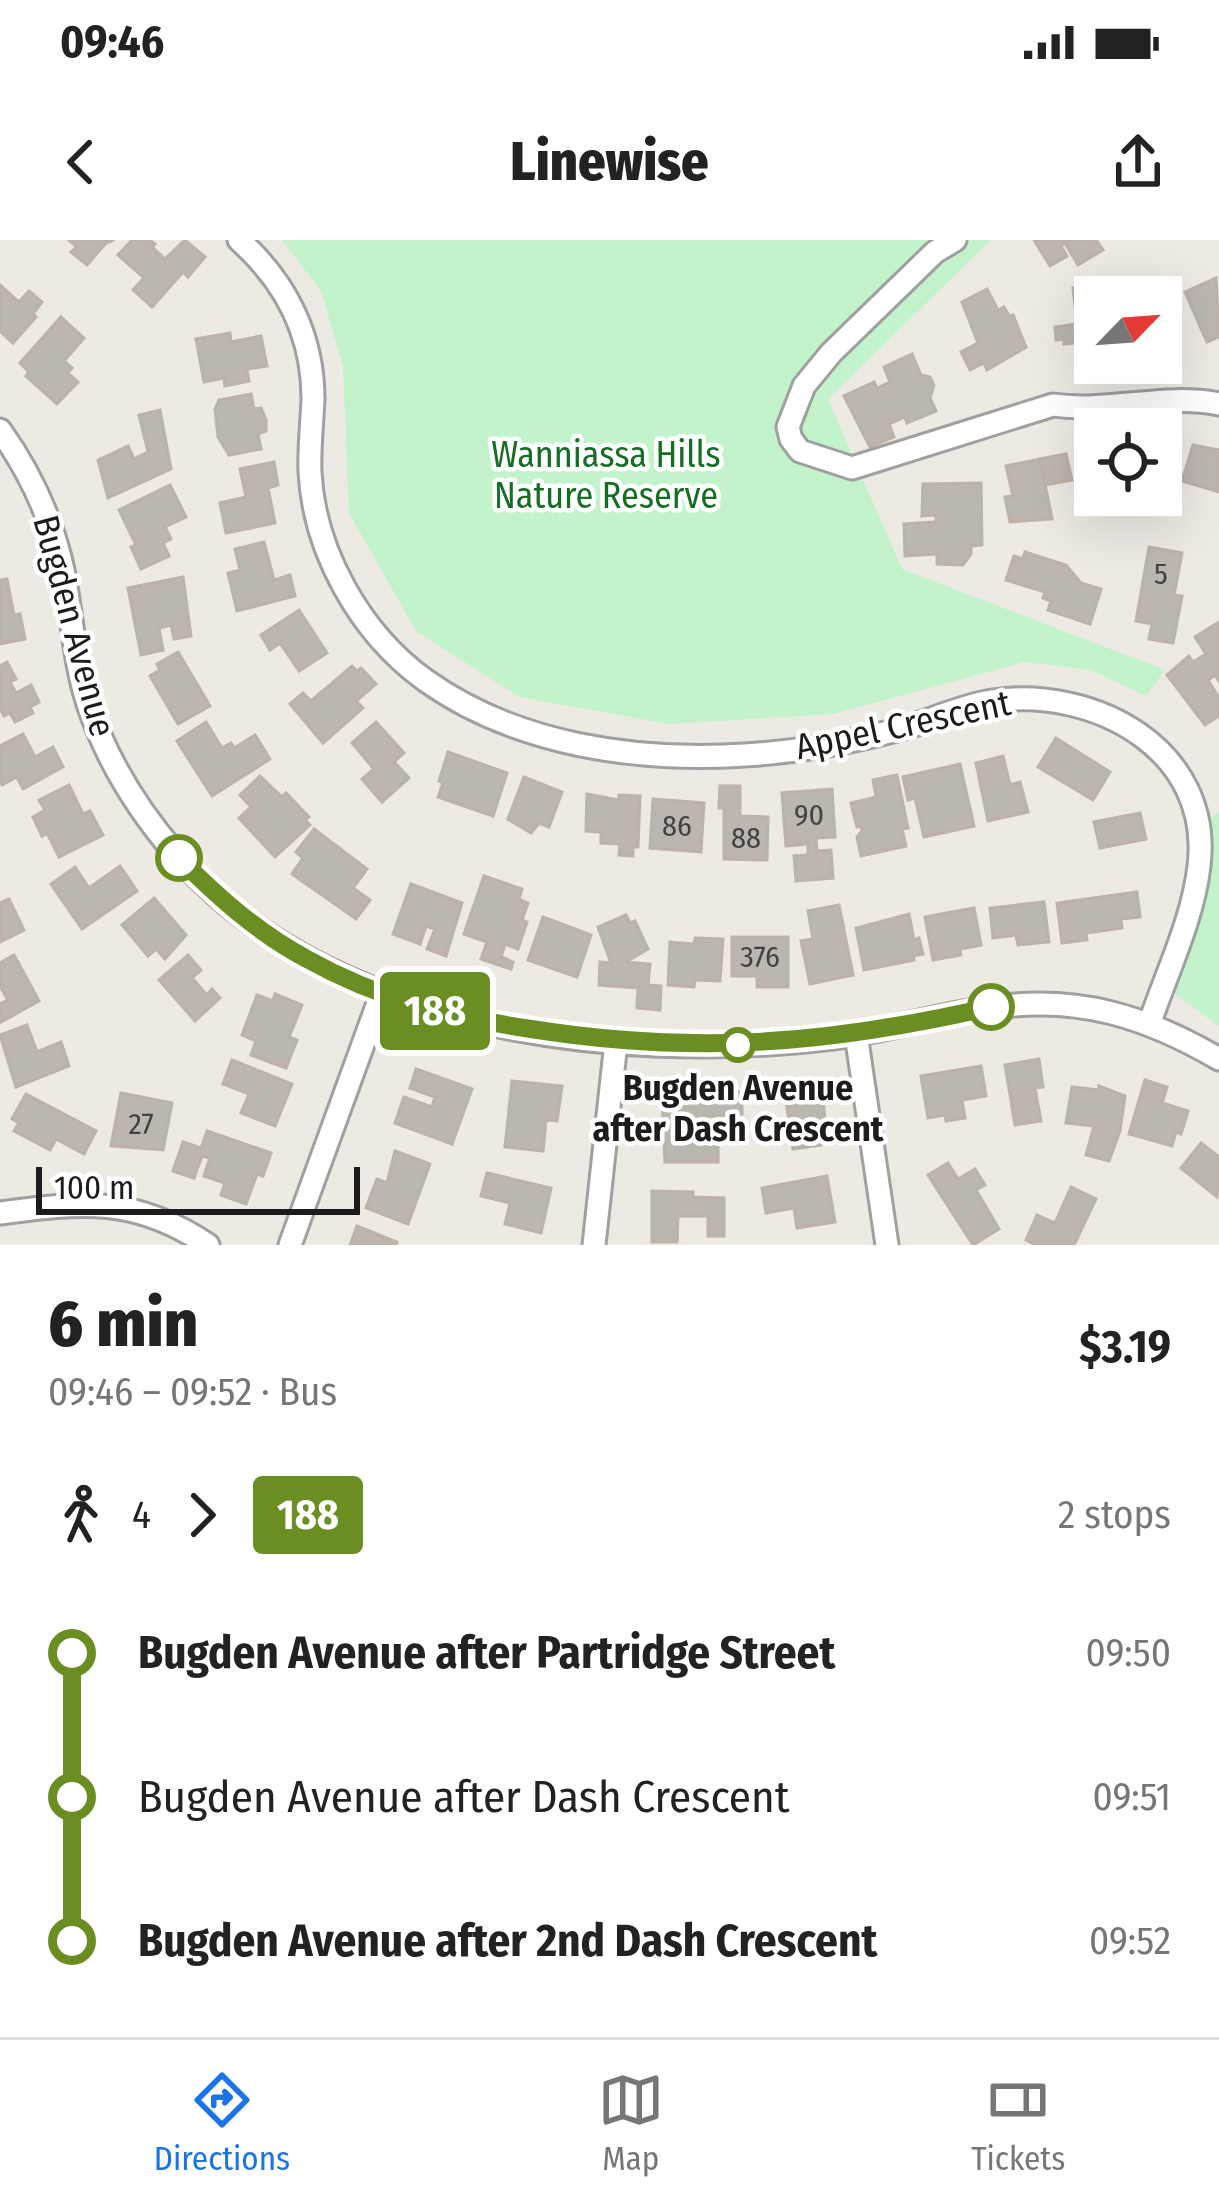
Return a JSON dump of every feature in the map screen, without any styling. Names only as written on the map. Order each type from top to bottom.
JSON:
[{"type":"street","name":"Appel Crescent","points":[[239,240],[284,291],[302,330],[313,393],[310,471],[314,498],[327,550],[350,598],[423,678],[470,708],[524,730],[595,748],[669,756],[745,755],[822,747],[899,730],[996,700],[1039,699],[1099,710],[1134,728],[1163,752],[1197,816],[1200,853],[1189,910],[1150,1022]]},
{"type":"street","points":[[955,240],[935,252],[831,353],[804,386],[788,427],[790,440],[800,451],[852,468],[1053,405],[1082,409],[1164,399],[1219,404]]},
{"type":"street","name":"Bugden Avenue","points":[[0,430],[23,465],[55,540],[81,676],[99,734],[151,823],[179,858],[223,902],[309,961],[381,995],[477,1021],[616,1042],[735,1045],[856,1034],[991,1007],[1032,1004],[1080,1006],[1150,1022],[1219,1059]]},
{"type":"street","points":[[290,1245],[381,995]]},
{"type":"street","points":[[856,1034],[887,1245]]},
{"type":"street","points":[[594,1245],[616,1042]]},
{"type":"street","points":[[0,1213],[77,1203],[117,1205],[154,1215],[208,1245]]},
{"type":"green space","name":"Wanniassa Hills Nature Reserve","points":[[282,240],[991,240],[828,399],[902,569],[1165,670],[1146,696],[1091,670],[1025,662],[833,714],[670,724],[519,697],[416,631],[349,513],[343,367],[321,291]]},
{"type":"green space","points":[[1219,813],[1219,1026],[1172,992],[1207,885],[1205,821]]},
{"type":"building","points":[[69,240],[114,240],[87,265],[71,252],[77,247]]},
{"type":"building","points":[[132,240],[150,240],[165,259],[185,240],[205,257],[188,277],[183,272],[152,307],[133,290],[144,278],[118,255]]},
{"type":"building","points":[[1034,240],[1096,240],[1103,250],[1078,265],[1065,243],[1061,246],[1067,256],[1050,266]]},
{"type":"building","points":[[1216,278],[1219,337],[1207,342],[1185,292]]},
{"type":"building","points":[[0,285],[19,302],[29,291],[42,302],[33,314],[36,317],[13,343],[0,331]]},
{"type":"building","points":[[987,289],[998,310],[1004,307],[1013,315],[1026,347],[987,370],[984,363],[970,370],[961,352],[978,343],[962,302]]},
{"type":"building","points":[[61,317],[84,338],[64,361],[78,382],[57,404],[26,376],[29,372],[20,363]]},
{"type":"building","points":[[1074,324],[1074,343],[1056,340],[1055,327]]},
{"type":"building","points":[[230,333],[231,342],[261,336],[267,366],[247,369],[249,381],[225,386],[224,378],[204,382],[196,339]]},
{"type":"building","points":[[912,354],[921,375],[930,377],[934,385],[930,398],[936,411],[907,423],[905,417],[889,424],[894,437],[870,447],[844,396],[874,382],[877,388],[890,382],[884,367]]},
{"type":"building","points":[[251,394],[254,409],[261,408],[266,420],[266,431],[258,434],[261,449],[229,455],[218,437],[215,409],[219,400]]},
{"type":"building","points":[[160,410],[171,469],[108,498],[98,460],[128,446],[134,459],[148,452],[139,415]]},
{"type":"building","points":[[1193,445],[1219,450],[1219,492],[1182,481]]},
{"type":"building","points":[[1066,454],[1072,480],[1045,485],[1040,459]]},
{"type":"building","points":[[1040,459],[1052,519],[1010,522],[1005,497],[1013,496],[1006,466]]},
{"type":"building","points":[[274,462],[278,485],[268,488],[275,523],[226,533],[220,503],[246,497],[240,469]]},
{"type":"building","points":[[981,483],[982,545],[971,546],[963,565],[937,564],[937,554],[905,556],[904,524],[936,522],[936,515],[922,516],[923,484]]},
{"type":"building","points":[[170,485],[186,517],[165,527],[171,539],[163,543],[169,556],[141,569],[131,547],[136,545],[119,510]]},
{"type":"building","points":[[264,542],[274,580],[290,575],[295,596],[237,611],[228,573],[240,570],[235,549]]},
{"type":"building","points":[[1149,547],[1182,553],[1174,595],[1182,596],[1173,643],[1149,639],[1152,624],[1136,621]]},
{"type":"building","points":[[1025,552],[1066,565],[1081,583],[1101,589],[1090,624],[1048,610],[1051,601],[1043,598],[1045,592],[1006,580],[1014,556],[1023,559]]},
{"type":"building","points":[[183,577],[191,636],[174,639],[171,625],[159,628],[163,650],[141,655],[128,588]]},
{"type":"building","points":[[7,579],[14,615],[20,614],[25,639],[0,644],[0,580]]},
{"type":"building","points":[[299,610],[327,653],[299,671],[280,643],[270,650],[261,635]]},
{"type":"building","points":[[1219,622],[1219,681],[1215,675],[1208,680],[1219,698],[1219,716],[1205,725],[1167,675],[1189,656],[1193,662],[1206,654],[1195,637]]},
{"type":"building","points":[[178,652],[210,706],[178,724],[150,676],[160,670],[157,664]]},
{"type":"building","points":[[7,662],[16,679],[10,682],[16,693],[31,685],[39,702],[30,707],[33,713],[15,722],[0,709],[0,666]]},
{"type":"building","points":[[352,666],[357,671],[361,668],[376,684],[356,701],[363,708],[323,743],[290,704],[303,693],[311,701]]},
{"type":"building","points":[[206,722],[222,748],[231,743],[234,748],[255,735],[270,759],[212,796],[177,741]]},
{"type":"building","points":[[376,722],[404,753],[394,762],[409,778],[382,802],[362,779],[374,769],[352,743]]},
{"type":"building","points":[[23,734],[35,757],[53,747],[63,767],[23,789],[17,777],[2,785],[0,746]]},
{"type":"building","points":[[1056,738],[1110,772],[1093,800],[1038,767]]},
{"type":"building","points":[[448,752],[507,773],[493,816],[438,797]]},
{"type":"building","points":[[1003,756],[1010,785],[1020,782],[1028,812],[988,821],[976,763]]},
{"type":"building","points":[[960,764],[974,826],[924,837],[915,798],[908,800],[903,777]]},
{"type":"building","points":[[897,775],[908,828],[902,829],[906,846],[861,856],[857,837],[862,831],[851,803],[876,797],[873,780]]},
{"type":"building","points":[[260,776],[282,797],[286,793],[309,817],[305,820],[310,825],[275,857],[239,818],[251,807],[240,795]]},
{"type":"building","points":[[524,777],[562,792],[549,827],[539,823],[531,833],[508,819]]},
{"type":"building","points":[[69,785],[83,814],[90,811],[103,835],[59,857],[33,817],[45,810],[39,800]]},
{"type":"building","points":[[720,786],[740,786],[740,816],[768,817],[767,860],[724,859]]},
{"type":"building","points":[[832,789],[835,837],[816,838],[817,851],[831,850],[833,878],[796,881],[794,856],[808,855],[808,844],[786,846],[782,793]]},
{"type":"building","points":[[587,794],[619,800],[619,795],[640,796],[638,847],[633,847],[633,856],[619,855],[620,844],[601,843],[601,832],[586,831]]},
{"type":"building","points":[[653,799],[704,803],[701,852],[650,848]]},
{"type":"building","points":[[1140,813],[1146,839],[1100,848],[1094,822]]},
{"type":"building","points":[[314,829],[367,869],[353,888],[370,900],[356,919],[292,874],[303,858],[296,852]]},
{"type":"building","points":[[120,866],[137,891],[82,929],[51,884],[75,867],[89,888]]},
{"type":"building","points":[[484,876],[522,889],[519,899],[528,903],[518,949],[505,944],[501,957],[513,962],[511,969],[481,959],[487,942],[464,934]]},
{"type":"building","points":[[411,884],[462,903],[446,956],[427,949],[435,929],[426,926],[420,944],[393,934]]},
{"type":"building","points":[[1137,892],[1140,917],[1121,919],[1122,928],[1086,933],[1087,940],[1062,943],[1057,903]]},
{"type":"building","points":[[154,898],[186,935],[165,959],[156,949],[148,956],[122,925]]},
{"type":"building","points":[[9,899],[24,930],[0,942],[0,903]]},
{"type":"building","points":[[1044,902],[1049,942],[1018,945],[1016,935],[993,938],[990,908]]},
{"type":"building","points":[[839,905],[853,975],[810,984],[801,941],[813,939],[808,911]]},
{"type":"building","points":[[974,908],[981,945],[933,960],[925,917]]},
{"type":"building","points":[[909,914],[914,940],[919,938],[923,954],[864,970],[856,928]]},
{"type":"building","points":[[626,915],[630,923],[635,921],[648,949],[626,962],[650,964],[648,985],[661,986],[660,1010],[637,1008],[638,988],[599,985],[600,962],[611,963],[598,927]]},
{"type":"building","points":[[543,917],[591,935],[577,977],[528,960]]},
{"type":"building","points":[[732,937],[788,937],[788,987],[757,987],[757,976],[732,976]]},
{"type":"building","points":[[695,938],[723,939],[720,981],[695,980],[694,987],[668,985],[670,942],[694,944]]},
{"type":"building","points":[[14,955],[39,1001],[1,1022],[0,1004],[8,1000],[0,986],[0,963]]},
{"type":"building","points":[[188,955],[201,970],[192,978],[207,995],[212,989],[220,998],[195,1021],[159,980]]},
{"type":"building","points":[[275,994],[302,1005],[289,1037],[297,1040],[286,1068],[251,1055],[256,1041],[242,1035],[257,995],[273,1001]]},
{"type":"building","points":[[27,1025],[37,1052],[61,1042],[69,1066],[16,1087],[0,1035]]},
{"type":"building","points":[[1039,1059],[1043,1087],[1035,1088],[1041,1121],[1015,1125],[1005,1065]]},
{"type":"building","points":[[232,1060],[292,1084],[275,1126],[241,1113],[249,1094],[223,1084]]},
{"type":"building","points":[[981,1066],[986,1096],[962,1100],[965,1118],[928,1118],[921,1076]]},
{"type":"building","points":[[416,1069],[472,1089],[452,1144],[395,1123],[404,1097],[432,1107],[435,1097],[410,1088]]},
{"type":"building","points":[[1145,1080],[1167,1087],[1162,1103],[1188,1111],[1172,1146],[1129,1134]]},
{"type":"building","points":[[512,1081],[562,1086],[557,1121],[546,1120],[543,1151],[505,1147]]},
{"type":"building","points":[[1099,1086],[1125,1096],[1109,1161],[1086,1155],[1094,1126],[1066,1123],[1072,1087],[1099,1090]]},
{"type":"building","points":[[821,1088],[825,1118],[817,1119],[821,1145],[793,1149],[785,1093]]},
{"type":"building","points":[[704,1092],[742,1092],[742,1114],[703,1117],[703,1132],[718,1132],[718,1162],[665,1162],[662,1098],[704,1099]]},
{"type":"building","points":[[121,1093],[172,1103],[163,1150],[111,1146]]},
{"type":"building","points":[[26,1094],[96,1131],[84,1154],[56,1139],[50,1150],[14,1131],[19,1123],[12,1119]]},
{"type":"building","points":[[207,1131],[271,1153],[246,1204],[221,1195],[225,1183],[204,1176],[210,1158],[202,1156],[194,1178],[173,1171],[183,1142],[201,1148]]},
{"type":"building","points":[[1201,1143],[1219,1157],[1217,1197],[1181,1168]]},
{"type":"building","points":[[395,1151],[430,1164],[408,1224],[366,1208],[377,1179],[387,1183]]},
{"type":"building","points":[[948,1163],[958,1179],[975,1169],[985,1185],[976,1190],[999,1229],[973,1245],[928,1175]]},
{"type":"building","points":[[487,1173],[551,1188],[541,1233],[505,1224],[510,1203],[481,1196]]},
{"type":"building","points":[[827,1176],[835,1222],[797,1228],[794,1208],[766,1213],[762,1188]]},
{"type":"building","points":[[1071,1187],[1096,1199],[1074,1245],[1036,1245],[1026,1240],[1037,1215],[1055,1223]]},
{"type":"building","points":[[652,1191],[724,1198],[724,1236],[708,1236],[708,1216],[678,1216],[677,1242],[652,1242]]},
{"type":"building","points":[[357,1226],[397,1242],[396,1245],[350,1245]]},
{"type":"bus line","name":"188","points":[[179,858],[223,902],[309,961],[381,995],[477,1021],[616,1042],[735,1045],[833,1038],[991,1007]]},
{"type":"place","name":"Bugden Avenue after Dash Crescent","points":[[738,1045]]}]
